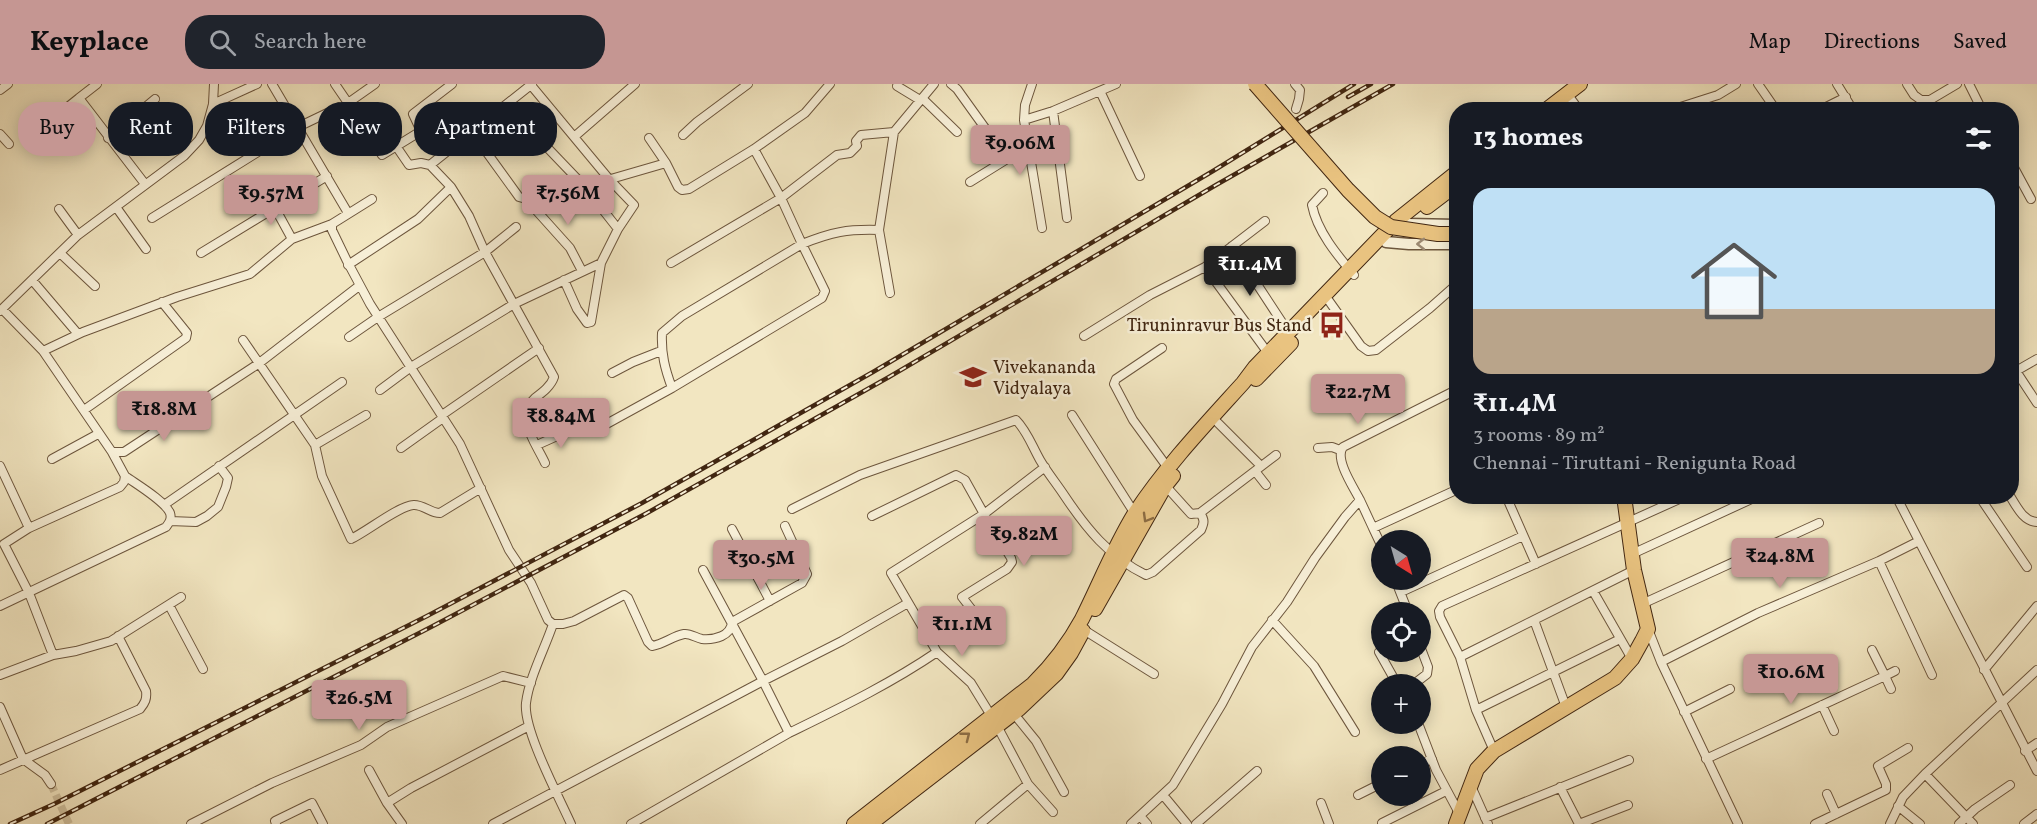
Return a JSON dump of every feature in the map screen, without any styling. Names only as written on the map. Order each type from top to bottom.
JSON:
[{"type":"main road","points":[[1255,84],[1348,190],[1376,217],[1390,227],[1449,234]]},
{"type":"main road","points":[[1556,102],[1580,84]]},
{"type":"main road","points":[[1576,102],[1590,84]]},
{"type":"main road","points":[[870,824],[995,721],[1050,666],[1081,620],[1164,477],[1218,423],[1245,390],[1329,301],[1396,221],[1449,179]]},
{"type":"main road","points":[[854,824],[995,721],[1014,714],[1056,674],[1084,630],[1135,514],[1164,477],[1268,353],[1404,224],[1449,190]]},
{"type":"main road","points":[[1458,819],[1477,769],[1494,751],[1615,678],[1632,659],[1648,630],[1634,570],[1625,504]]},
{"type":"street","points":[[0,90],[8,84]]},
{"type":"street","points":[[74,102],[97,84]]},
{"type":"street","points":[[213,102],[214,84]]},
{"type":"street","points":[[217,102],[257,84]]},
{"type":"street","points":[[272,84],[283,102]]},
{"type":"street","points":[[335,84],[347,102]]},
{"type":"street","points":[[349,102],[375,84]]},
{"type":"street","points":[[402,142],[421,131],[413,114],[452,84]]},
{"type":"street","points":[[509,102],[531,84],[609,179],[634,205],[618,229],[601,263],[591,322],[586,322],[577,309],[564,280]]},
{"type":"street","points":[[574,137],[635,84]]},
{"type":"street","points":[[683,135],[748,84]]},
{"type":"street","points":[[649,138],[666,163],[678,187],[682,190],[689,189],[754,149],[805,113],[830,84]]},
{"type":"street","points":[[890,293],[879,230],[894,132],[934,84]]},
{"type":"street","points":[[951,84],[990,135]]},
{"type":"street","points":[[1032,84],[1024,120],[1042,228]]},
{"type":"street","points":[[1024,120],[1053,111],[1116,84]]},
{"type":"street","points":[[1295,84],[1300,90],[1296,109]]},
{"type":"street","points":[[1696,102],[1718,95],[1736,84]]},
{"type":"street","points":[[1758,84],[1770,102]]},
{"type":"street","points":[[1837,84],[1849,102]]},
{"type":"street","points":[[1907,84],[1914,95],[1921,100],[1930,100],[1957,84]]},
{"type":"street","points":[[1969,84],[1978,102]]},
{"type":"street","points":[[897,86],[921,99],[957,132]]},
{"type":"street","points":[[1100,91],[1140,176]]},
{"type":"street","points":[[1836,102],[1846,97]]},
{"type":"street","points":[[79,98],[108,138]]},
{"type":"street","points":[[151,102],[155,99]]},
{"type":"street","points":[[1053,111],[1067,218]]},
{"type":"street","points":[[0,606],[166,527],[170,521],[170,514],[164,505],[125,476],[112,452],[43,351],[1,310],[78,235],[184,156],[199,140],[205,130]]},
{"type":"street","points":[[671,263],[781,198],[837,155],[850,153],[857,146],[856,141],[861,135],[894,132]]},
{"type":"street","points":[[0,134],[9,144]]},
{"type":"street","points":[[306,141],[348,213]]},
{"type":"street","points":[[969,182],[1028,146]]},
{"type":"street","points":[[601,428],[822,298],[825,291],[781,198],[754,149]]},
{"type":"street","points":[[402,155],[409,165],[425,163],[430,165],[451,188],[469,216],[485,252],[555,377],[532,401],[526,411],[527,425],[545,463]]},
{"type":"street","points":[[123,156],[146,184]]},
{"type":"street","points":[[152,218],[251,156]]},
{"type":"street","points":[[430,165],[441,156]]},
{"type":"street","points":[[489,156],[519,197],[526,199],[585,188],[666,163]]},
{"type":"street","points":[[555,156],[585,188],[618,229]]},
{"type":"street","points":[[201,253],[327,176]]},
{"type":"street","points":[[2019,177],[2031,199]]},
{"type":"street","points":[[348,265],[418,219],[451,188]]},
{"type":"street","points":[[1323,193],[1312,205],[1318,226],[1352,273]]},
{"type":"street","points":[[43,351],[78,334],[162,302],[250,274],[292,239],[332,224],[372,199]]},
{"type":"street","points":[[526,199],[570,248],[582,272]]},
{"type":"street","points":[[116,207],[146,249]]},
{"type":"street","points":[[275,208],[292,239]]},
{"type":"street","points":[[59,209],[78,235]]},
{"type":"street","points":[[1084,336],[1150,295],[1205,267],[1265,222]]},
{"type":"street","points":[[332,224],[332,230],[359,286],[460,444],[509,550],[531,583],[548,620],[554,624],[574,621],[624,595],[628,598],[652,646],[663,644],[683,634],[704,639],[719,637],[729,632],[732,622],[802,583],[807,574],[785,526]]},
{"type":"street","points":[[1404,224],[1449,225]]},
{"type":"street","points":[[349,337],[485,252],[516,227]]},
{"type":"street","points":[[672,388],[661,351],[662,333],[682,316],[802,244],[851,229],[879,230]]},
{"type":"street","points":[[1386,242],[1449,244]]},
{"type":"street","points":[[1233,246],[1289,333]]},
{"type":"street","points":[[60,253],[95,286]]},
{"type":"street","points":[[380,390],[411,367],[514,304],[601,263]]},
{"type":"street","points":[[1205,267],[1268,353]]},
{"type":"street","points":[[32,280],[78,334]]},
{"type":"street","points":[[112,452],[124,452],[258,364],[359,286]]},
{"type":"street","points":[[1329,301],[1361,346],[1368,351],[1376,350],[1449,291]]},
{"type":"street","points":[[84,410],[186,338],[187,333],[162,302]]},
{"type":"street","points":[[243,340],[315,445],[327,491],[351,539],[406,506],[419,505],[434,513],[440,513],[481,488]]},
{"type":"street","points":[[401,448],[442,416],[539,348]]},
{"type":"street","points":[[1162,348],[1116,379],[1114,384],[1164,477],[1191,514],[1200,513],[1276,455]]},
{"type":"street","points":[[612,373],[661,351]]},
{"type":"street","points":[[2019,366],[2037,359]]},
{"type":"street","points":[[2019,376],[2037,403]]},
{"type":"street","points":[[164,505],[342,382]]},
{"type":"street","points":[[1340,450],[1449,394]]},
{"type":"street","points":[[315,445],[366,415]]},
{"type":"street","points":[[1072,415],[1135,514]]},
{"type":"street","points":[[792,509],[860,475],[956,442],[1010,420],[1016,420],[1086,528],[1117,557],[1146,575],[1153,572],[1201,530],[1204,523],[1200,513]]},
{"type":"street","points":[[1218,423],[1258,469],[1266,485]]},
{"type":"street","points":[[537,445],[575,428]]},
{"type":"street","points":[[52,459],[98,434]]},
{"type":"street","points":[[1318,448],[1332,447],[1340,450]]},
{"type":"street","points":[[1340,450],[1340,459],[1373,528],[1449,493]]},
{"type":"street","points":[[0,466],[29,528]]},
{"type":"street","points":[[170,521],[196,522],[218,507],[228,478],[219,466]]},
{"type":"street","points":[[1045,467],[984,514],[891,573],[937,652],[971,683],[995,721],[1028,784],[1053,812]]},
{"type":"street","points":[[872,516],[956,475],[965,480],[1012,562],[1007,569],[962,597],[979,619]]},
{"type":"street","points":[[53,655],[30,593],[2,545],[29,528],[120,487],[125,476]]},
{"type":"street","points":[[1131,824],[1173,785],[1252,647],[1287,602],[1345,517],[1360,500]]},
{"type":"street","points":[[1510,504],[1536,564]]},
{"type":"street","points":[[1494,751],[1476,710],[1460,657],[1440,617],[1439,611],[1442,606],[1669,504]]},
{"type":"street","points":[[1632,554],[1741,504]]},
{"type":"street","points":[[1900,504],[2037,771]]},
{"type":"street","points":[[1984,504],[2027,567]]},
{"type":"street","points":[[2015,504],[2023,516],[2037,522]]},
{"type":"street","points":[[1642,604],[1819,523]]},
{"type":"street","points":[[732,529],[770,601]]},
{"type":"street","points":[[1404,602],[1401,592],[1524,536]]},
{"type":"street","points":[[1661,662],[1758,613],[1879,561],[1919,541]]},
{"type":"street","points":[[1879,561],[1932,675]]},
{"type":"street","points":[[703,570],[789,733]]},
{"type":"street","points":[[1460,657],[1634,570]]},
{"type":"street","points":[[1593,591],[1632,659]]},
{"type":"street","points":[[0,675],[53,655],[76,651],[111,640],[181,597]]},
{"type":"street","points":[[492,824],[843,640],[908,603]]},
{"type":"street","points":[[169,605],[203,669]]},
{"type":"street","points":[[1984,670],[2037,606]]},
{"type":"street","points":[[1272,620],[1314,666],[1355,732]]},
{"type":"street","points":[[1534,620],[1566,707]]},
{"type":"street","points":[[554,624],[531,683],[526,703],[529,726],[568,823]]},
{"type":"street","points":[[1084,630],[1154,674]]},
{"type":"street","points":[[1648,630],[1737,824]]},
{"type":"street","points":[[0,770],[140,709],[147,698],[146,691],[118,636]]},
{"type":"street","points":[[1476,710],[1620,639]]},
{"type":"street","points":[[1872,650],[1891,689]]},
{"type":"street","points":[[631,824],[789,733],[875,691],[937,652]]},
{"type":"street","points":[[1890,824],[1903,796],[2037,670]]},
{"type":"street","points":[[1706,759],[1895,671]]},
{"type":"street","points":[[191,824],[272,783],[362,745],[387,727],[495,679],[503,676],[531,683]]},
{"type":"street","points":[[1684,712],[1730,689]]},
{"type":"street","points":[[1822,705],[1834,731]]},
{"type":"street","points":[[0,707],[23,759],[45,775],[51,784]]},
{"type":"street","points":[[1014,714],[1036,741],[1064,792]]},
{"type":"street","points":[[387,802],[529,726]]},
{"type":"street","points":[[1422,734],[1458,819]]},
{"type":"street","points":[[2025,751],[2037,742]]},
{"type":"street","points":[[1815,824],[1886,790],[1886,784],[1878,766],[1908,748]]},
{"type":"street","points":[[1471,786],[1486,821],[1629,759]]},
{"type":"street","points":[[369,770],[402,824]]},
{"type":"street","points":[[1196,824],[1257,771]]},
{"type":"street","points":[[1925,774],[1973,824]]},
{"type":"street","points":[[980,824],[1028,784]]},
{"type":"street","points":[[1959,824],[2010,785]]},
{"type":"street","points":[[1358,795],[1371,788]]},
{"type":"street","points":[[1560,788],[1579,824],[1628,805]]},
{"type":"street","points":[[1382,823],[1446,791]]},
{"type":"street","points":[[1827,794],[1836,814]]},
{"type":"street","points":[[1163,795],[1187,824]]},
{"type":"street","points":[[273,823],[312,803],[323,824]]},
{"type":"street","points":[[1321,803],[1329,824]]},
{"type":"street","points":[[1898,806],[1920,824]]},
{"type":"street","points":[[2024,824],[2037,814]]},
{"type":"street","points":[[1140,816],[1147,824]]},
{"type":"tunnel","points":[[51,784],[69,824]]},
{"type":"railway","points":[[10,824],[427,616],[642,503],[873,372],[1213,171],[1354,84]]},
{"type":"railway","points":[[1348,97],[1371,84]]},
{"type":"railway","points":[[47,824],[431,627],[647,513],[889,377],[1393,84]]},
{"type":"place","name":"Tiruninravur Bus Stand","points":[[1332,325]]},
{"type":"place","name":"Vivekananda Vidyalaya","points":[[973,377]]}]
